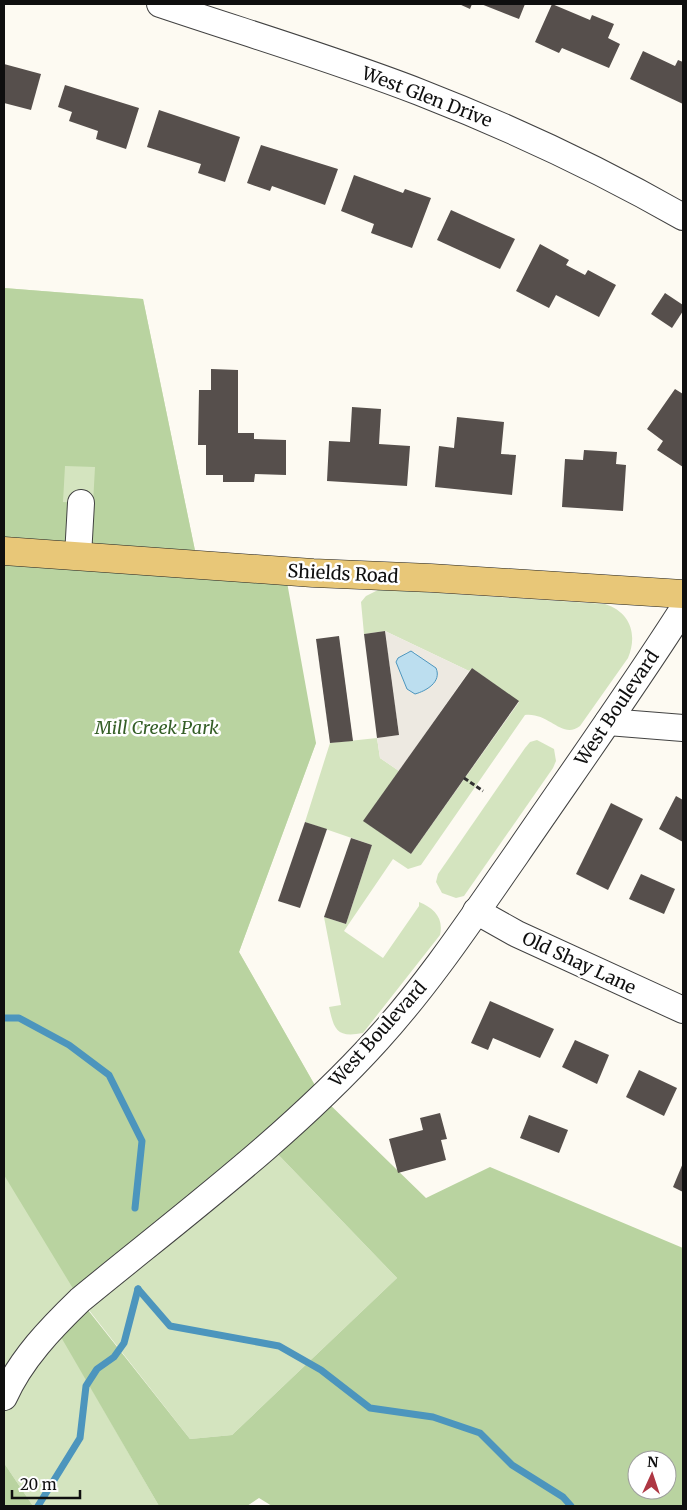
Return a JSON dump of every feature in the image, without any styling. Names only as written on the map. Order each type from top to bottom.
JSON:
[{"type":"main road","name":"Shields Road","points":[[4,551],[313,573],[431,578],[683,594]]},
{"type":"street","name":"West Glen Drive","points":[[160,4],[418,91],[499,125],[580,163],[683,217]]},
{"type":"street","points":[[78,556],[81,504]]},
{"type":"street","name":"West Boulevard","points":[[4,1397],[22,1365],[54,1325],[80,1300],[254,1156],[345,1074],[412,1000],[608,722],[683,609]]},
{"type":"street","points":[[608,722],[683,728]]},
{"type":"street","name":"Old Shay Lane","points":[[476,911],[517,934],[683,1010]]},
{"type":"path","points":[[464,778],[483,792]]},
{"type":"green space","name":"Mill Creek Park","points":[[4,288],[143,299],[198,565],[316,743],[239,952],[321,1096],[268,1144],[397,1278],[232,1435],[190,1439],[81,1300],[55,1325],[159,1506],[33,1506],[4,1463]]},
{"type":"green space","points":[[4,288],[143,299],[198,565],[285,571],[316,743],[239,952],[321,1096],[426,1198],[490,1167],[683,1248],[683,1506],[272,1506],[259,1498],[247,1506],[159,1506],[54,1325],[80,1300],[4,1175]],"holes":[[[65,466],[95,467],[93,504],[63,502]],[[268,1144],[397,1278],[232,1435],[190,1439],[80,1300]]]},
{"type":"green space","points":[[380,589],[605,604],[621,612],[626,618],[632,632],[632,641],[628,658],[580,726],[567,730],[541,717],[525,715],[421,865],[408,869],[393,859],[344,931],[383,958],[419,906],[419,902],[437,914],[441,924],[440,935],[363,1033],[347,1034],[342,1033],[335,1027],[329,1007],[341,1005],[324,917],[346,924],[372,845],[305,822],[330,743],[377,738],[380,758],[399,771],[364,821],[411,854],[519,702],[472,668],[469,671],[385,631],[364,634],[361,602],[366,596]]},
{"type":"green space","points":[[537,740],[554,749],[556,761],[553,768],[464,896],[456,898],[442,893],[436,882],[438,874],[525,748],[530,742]]},
{"type":"green space","points":[[4,1463],[33,1506],[4,1506]]},
{"type":"shaded area","points":[[385,631],[469,671],[399,771],[380,758],[377,738],[399,735]],"holes":[[[407,652],[415,652],[424,661],[432,665],[407,689],[396,662]]]},
{"type":"water","points":[[411,651],[436,668],[437,673],[437,678],[432,685],[424,691],[415,694],[407,689],[396,662],[398,658]]},
{"type":"building","points":[[459,4],[472,4],[470,9]]},
{"type":"building","points":[[481,4],[525,4],[519,19]]},
{"type":"building","points":[[552,4],[590,20],[592,15],[614,24],[608,38],[620,44],[609,68],[562,48],[559,53],[535,42]]},
{"type":"building","points":[[643,51],[675,66],[678,60],[683,62],[683,104],[630,79]]},
{"type":"building","points":[[4,64],[41,74],[31,110],[4,103]]},
{"type":"building","points":[[65,85],[139,108],[126,149],[96,139],[98,131],[69,121],[72,112],[58,107]]},
{"type":"building","points":[[159,110],[240,137],[225,182],[198,173],[201,164],[147,147]]},
{"type":"building","points":[[261,145],[338,169],[325,205],[272,186],[270,191],[247,183]]},
{"type":"building","points":[[354,175],[403,193],[405,189],[431,198],[412,248],[371,233],[374,224],[341,211]]},
{"type":"building","points":[[451,210],[515,239],[500,269],[437,240]]},
{"type":"building","points":[[540,244],[569,260],[566,265],[585,275],[588,270],[616,285],[599,317],[556,295],[549,308],[516,291]]},
{"type":"building","points":[[665,293],[683,305],[683,311],[672,328],[651,314]]},
{"type":"building","points":[[211,369],[238,370],[238,433],[254,433],[254,439],[286,440],[286,475],[255,474],[254,482],[223,482],[223,475],[206,475],[206,445],[198,445],[199,390],[211,390]]},
{"type":"building","points":[[675,389],[683,394],[683,467],[657,450],[663,441],[647,429]]},
{"type":"building","points":[[352,407],[381,409],[379,444],[410,446],[407,486],[327,481],[329,441],[350,442]]},
{"type":"building","points":[[457,417],[504,422],[501,454],[516,455],[512,495],[435,487],[439,446],[454,448]]},
{"type":"building","points":[[584,450],[617,452],[616,464],[626,465],[623,511],[562,507],[565,459],[583,460]]},
{"type":"building","points":[[385,631],[399,735],[377,738],[364,634]]},
{"type":"building","points":[[339,636],[353,741],[330,743],[316,639]]},
{"type":"building","points":[[472,668],[519,701],[411,854],[363,821]]},
{"type":"building","points":[[676,796],[683,800],[683,842],[659,829]]},
{"type":"building","points":[[611,803],[643,819],[608,890],[576,874]]},
{"type":"building","points":[[305,822],[327,829],[300,908],[278,901]]},
{"type":"building","points":[[351,838],[372,845],[346,924],[324,917]]},
{"type":"building","points":[[641,874],[675,889],[664,914],[629,899]]},
{"type":"building","points":[[490,1001],[554,1029],[540,1058],[493,1038],[488,1050],[471,1043]]},
{"type":"building","points":[[575,1040],[609,1055],[597,1084],[562,1067]]},
{"type":"building","points":[[639,1070],[677,1088],[664,1116],[626,1097]]},
{"type":"building","points":[[440,1113],[447,1139],[441,1140],[446,1160],[398,1173],[389,1139],[423,1130],[420,1118]]},
{"type":"building","points":[[529,1115],[568,1130],[559,1153],[520,1138]]},
{"type":"building","points":[[683,1163],[683,1192],[673,1187]]},
{"type":"waterway","points":[[4,1018],[19,1018],[69,1045],[109,1075],[142,1141],[135,1208]]},
{"type":"waterway","points":[[138,1289],[170,1326],[279,1346],[321,1370],[370,1408],[433,1417],[480,1433],[512,1465],[563,1497],[571,1506]]},
{"type":"waterway","points":[[38,1506],[80,1438],[86,1386],[97,1369],[114,1357],[124,1343],[138,1289]]}]
